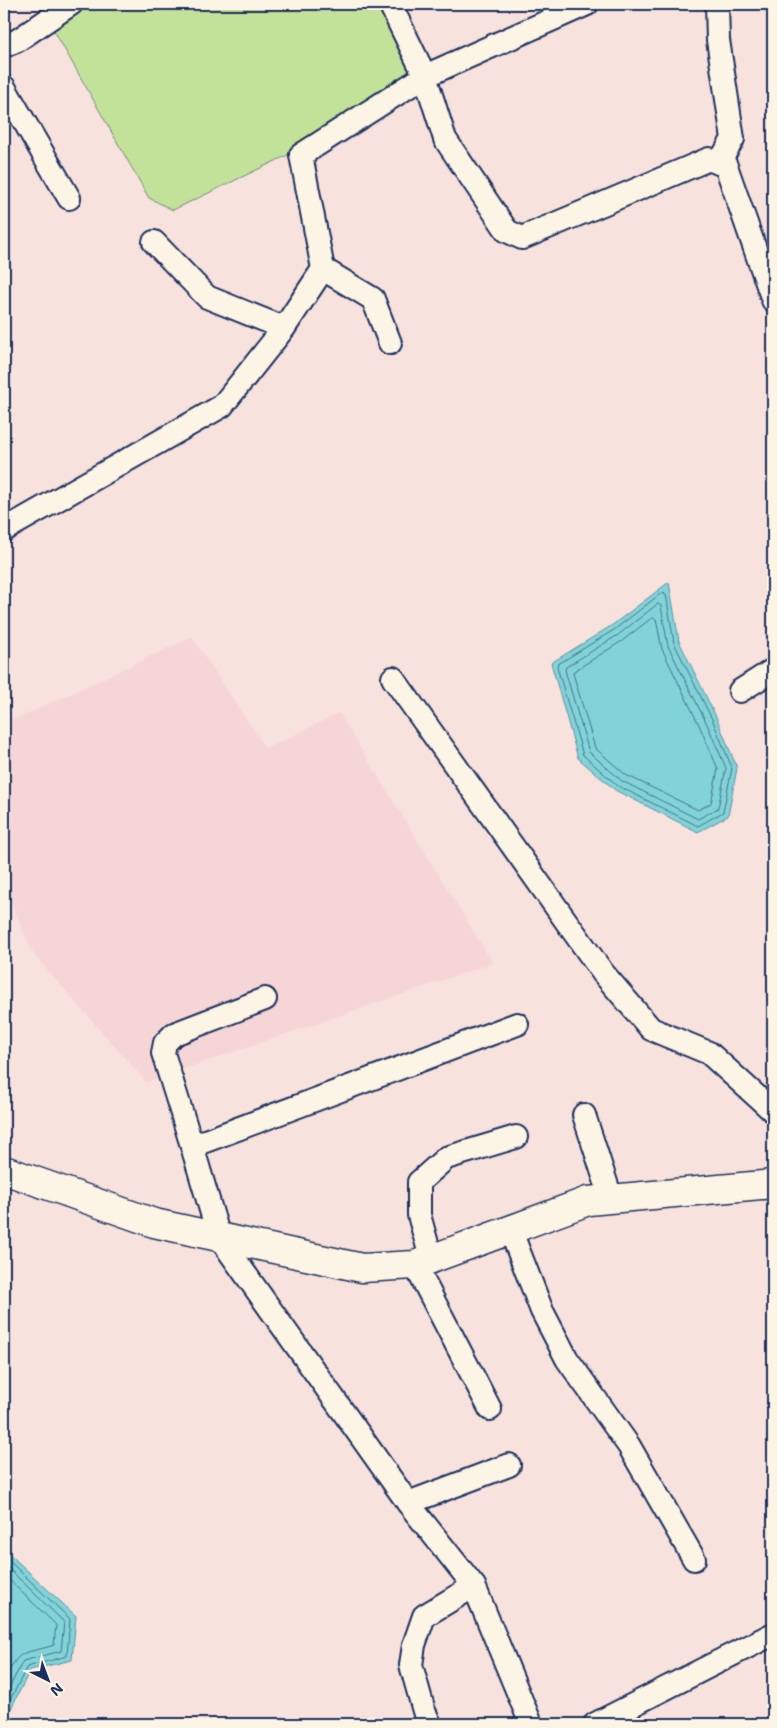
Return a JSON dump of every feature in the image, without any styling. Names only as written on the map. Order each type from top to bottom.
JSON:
[{"type":"street","points":[[4,46],[18,40],[71,4]]},
{"type":"street","points":[[390,4],[425,76],[445,140],[507,231],[522,238],[709,159],[726,166],[773,300]]},
{"type":"street","points":[[4,530],[222,406],[284,328],[323,269],[301,155],[425,76],[587,4]]},
{"type":"street","points":[[717,4],[718,40],[733,139],[718,163]]},
{"type":"street","points":[[4,87],[69,198]]},
{"type":"street","points":[[154,242],[207,297],[284,328]]},
{"type":"street","points":[[323,269],[373,299],[390,343]]},
{"type":"street","points":[[740,691],[773,670]]},
{"type":"street","points":[[393,678],[604,973],[651,1029],[709,1053],[773,1111]]},
{"type":"street","points":[[265,999],[174,1034],[165,1043],[163,1053],[219,1237],[408,1503],[474,1586],[530,1724]]},
{"type":"street","points":[[192,1146],[517,1024]]},
{"type":"street","points":[[584,1115],[611,1198]]},
{"type":"street","points":[[490,1409],[423,1261],[419,1215],[419,1182],[446,1158],[516,1137]]},
{"type":"street","points":[[4,1170],[154,1223],[362,1268],[423,1261],[588,1201],[773,1184]]},
{"type":"street","points":[[510,1229],[542,1311],[567,1359],[630,1446],[694,1559]]},
{"type":"street","points":[[408,1503],[509,1465]]},
{"type":"street","points":[[430,1724],[424,1711],[411,1665],[414,1645],[424,1616],[474,1586]]},
{"type":"street","points":[[595,1724],[773,1634]]},
{"type":"shaded area","points":[[192,637],[266,749],[339,713],[493,963],[146,1082],[34,955],[4,887],[4,710],[14,720]]},
{"type":"green space","points":[[87,4],[380,4],[412,72],[290,154],[173,210],[149,198],[52,27]]},
{"type":"water","points":[[669,582],[679,641],[717,719],[737,768],[728,816],[698,832],[615,790],[578,758],[551,663],[611,626]]},
{"type":"water","points":[[4,1549],[76,1616],[72,1660],[30,1670],[4,1723]]}]
